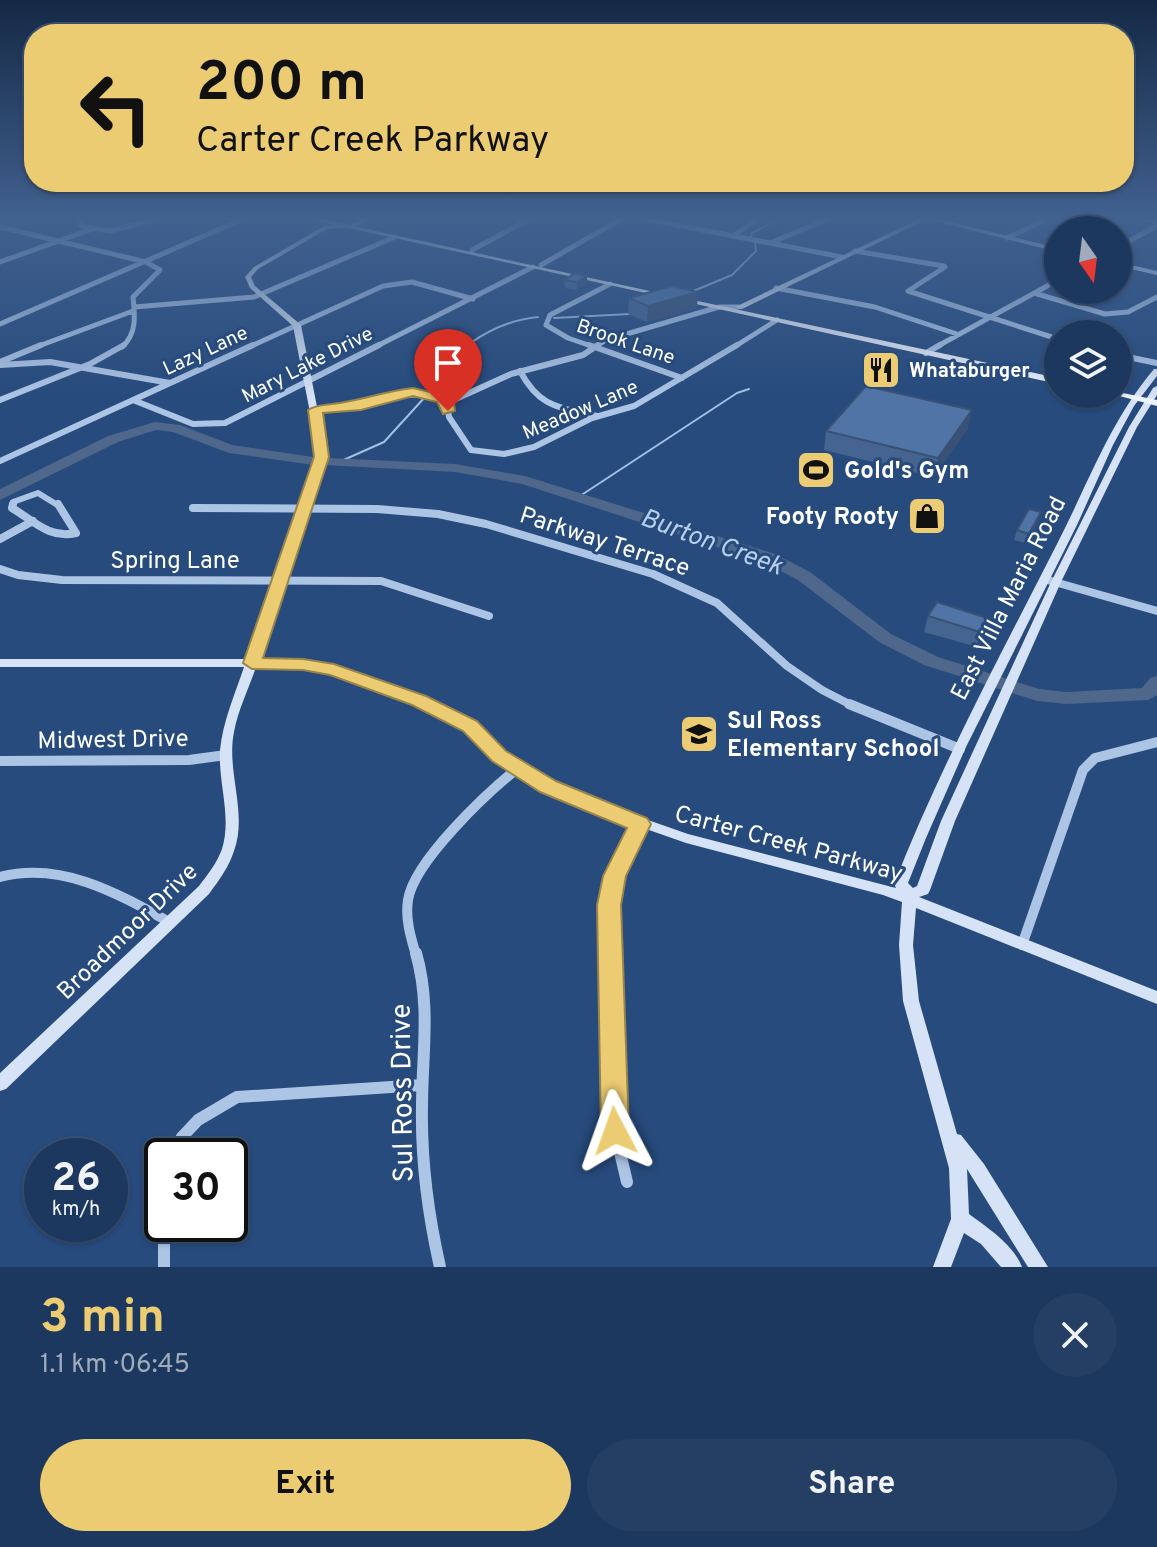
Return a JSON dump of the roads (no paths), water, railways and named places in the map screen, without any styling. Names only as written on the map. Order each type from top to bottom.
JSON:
[{"type":"main road","points":[[586,278],[1044,376]]},
{"type":"main road","points":[[597,278],[929,351]]},
{"type":"main road","points":[[1132,394],[1154,397]]},
{"type":"street","points":[[0,324],[108,278]]},
{"type":"street","points":[[0,400],[129,342],[133,333],[136,291],[151,278]]},
{"type":"street","points":[[250,278],[249,283],[260,295],[297,325]]},
{"type":"street","points":[[0,363],[133,309],[260,295],[299,278]]},
{"type":"street","name":"Mary Lake Drive","points":[[133,400],[193,424],[213,425],[236,418],[513,278]]},
{"type":"street","points":[[315,410],[361,405],[393,394],[413,392],[434,396],[447,403],[520,371],[573,359],[618,336],[719,307],[739,307],[797,278]]},
{"type":"street","points":[[928,278],[908,291],[1044,335]]},
{"type":"street","name":"Lazy Lane","points":[[0,461],[396,282],[415,283],[473,299]]},
{"type":"street","name":"Brook Lane","points":[[610,284],[550,315],[545,322],[557,333],[682,378]]},
{"type":"street","points":[[776,288],[875,307],[957,334]]},
{"type":"street","points":[[929,351],[1044,288]]},
{"type":"street","points":[[1034,293],[1087,310],[1114,314],[1134,310],[1157,297]]},
{"type":"street","name":"Meadow Lane","points":[[447,403],[449,417],[468,447],[493,456],[522,452],[597,416],[636,405],[777,320]]},
{"type":"street","name":"Broadmoor Drive","points":[[0,1084],[212,880],[232,845],[234,824],[226,755],[231,721],[322,453],[297,325]]},
{"type":"street","points":[[1132,358],[1157,363]]},
{"type":"street","points":[[0,363],[50,362],[171,383]]},
{"type":"street","points":[[520,371],[531,391],[548,405],[597,416]]},
{"type":"street","name":"East Villa Maria Road","points":[[910,896],[923,890],[948,821],[1013,679],[1050,581],[1135,395],[1157,371]]},
{"type":"street","name":"East Villa Maria Road","points":[[960,1219],[958,1168],[952,1138],[911,1001],[906,945],[910,896],[901,884],[988,691],[1154,397]]},
{"type":"street","points":[[38,493],[56,502],[76,533],[65,537],[54,535],[33,521],[11,505],[28,494],[38,493]]},
{"type":"street","name":"Parkway Terrace","points":[[193,508],[377,509],[454,517],[670,580],[731,612],[787,666],[822,690],[863,711],[960,749]]},
{"type":"street","points":[[0,539],[33,521]]},
{"type":"street","name":"Spring Lane","points":[[0,569],[18,575],[62,580],[381,581],[489,616]]},
{"type":"street","points":[[1050,581],[1157,611]]},
{"type":"street","name":"Carter Creek Parkway","points":[[0,663],[252,663],[334,670],[419,700],[470,726],[499,756],[569,796],[640,824],[910,896],[1022,945],[1157,998]]},
{"type":"street","points":[[1022,945],[1083,770],[1095,758],[1157,742]]},
{"type":"street","name":"Midwest Drive","points":[[0,761],[189,760],[226,755]]},
{"type":"street","name":"Sul Ross Drive","points":[[440,1267],[428,1220],[424,1181],[422,1085],[426,997],[407,931],[412,886],[423,868],[499,782],[518,768]]},
{"type":"street","points":[[627,1182],[615,1131],[613,1104],[609,905],[614,876],[640,824]]},
{"type":"street","points":[[2,876],[40,873],[72,876],[129,899],[169,922]]},
{"type":"street","points":[[181,1138],[220,1104],[237,1097],[422,1085]]},
{"type":"street","name":"East Villa Maria Road","points":[[952,1138],[978,1170],[1039,1267]]},
{"type":"street","points":[[942,1267],[960,1219],[987,1238],[1013,1267]]},
{"type":"street","points":[[164,1242],[164,1267]]},
{"type":"waterway","points":[[691,292],[724,278]]},
{"type":"waterway","points":[[554,318],[629,314]]},
{"type":"waterway","points":[[434,392],[446,381],[448,360],[469,344],[501,326],[538,317]]},
{"type":"waterway","points":[[580,496],[737,393],[749,389]]},
{"type":"waterway","points":[[339,462],[384,442],[425,397]]},
{"type":"waterway","name":"Burton Creek","points":[[0,495],[113,439],[155,426],[175,428],[229,449],[313,461]]},
{"type":"waterway","name":"Burton Creek","points":[[329,462],[455,468],[525,480],[769,558],[804,576],[885,638],[931,661],[1037,695],[1066,698],[1148,694],[1157,682]]},
{"type":"place","name":"Whataburger","points":[[881,370]]},
{"type":"place","name":"Gold's Gym","points":[[816,470]]},
{"type":"place","name":"Footy Rooty","points":[[927,516]]},
{"type":"place","name":"Sul Ross Elementary School","points":[[699,734]]}]
